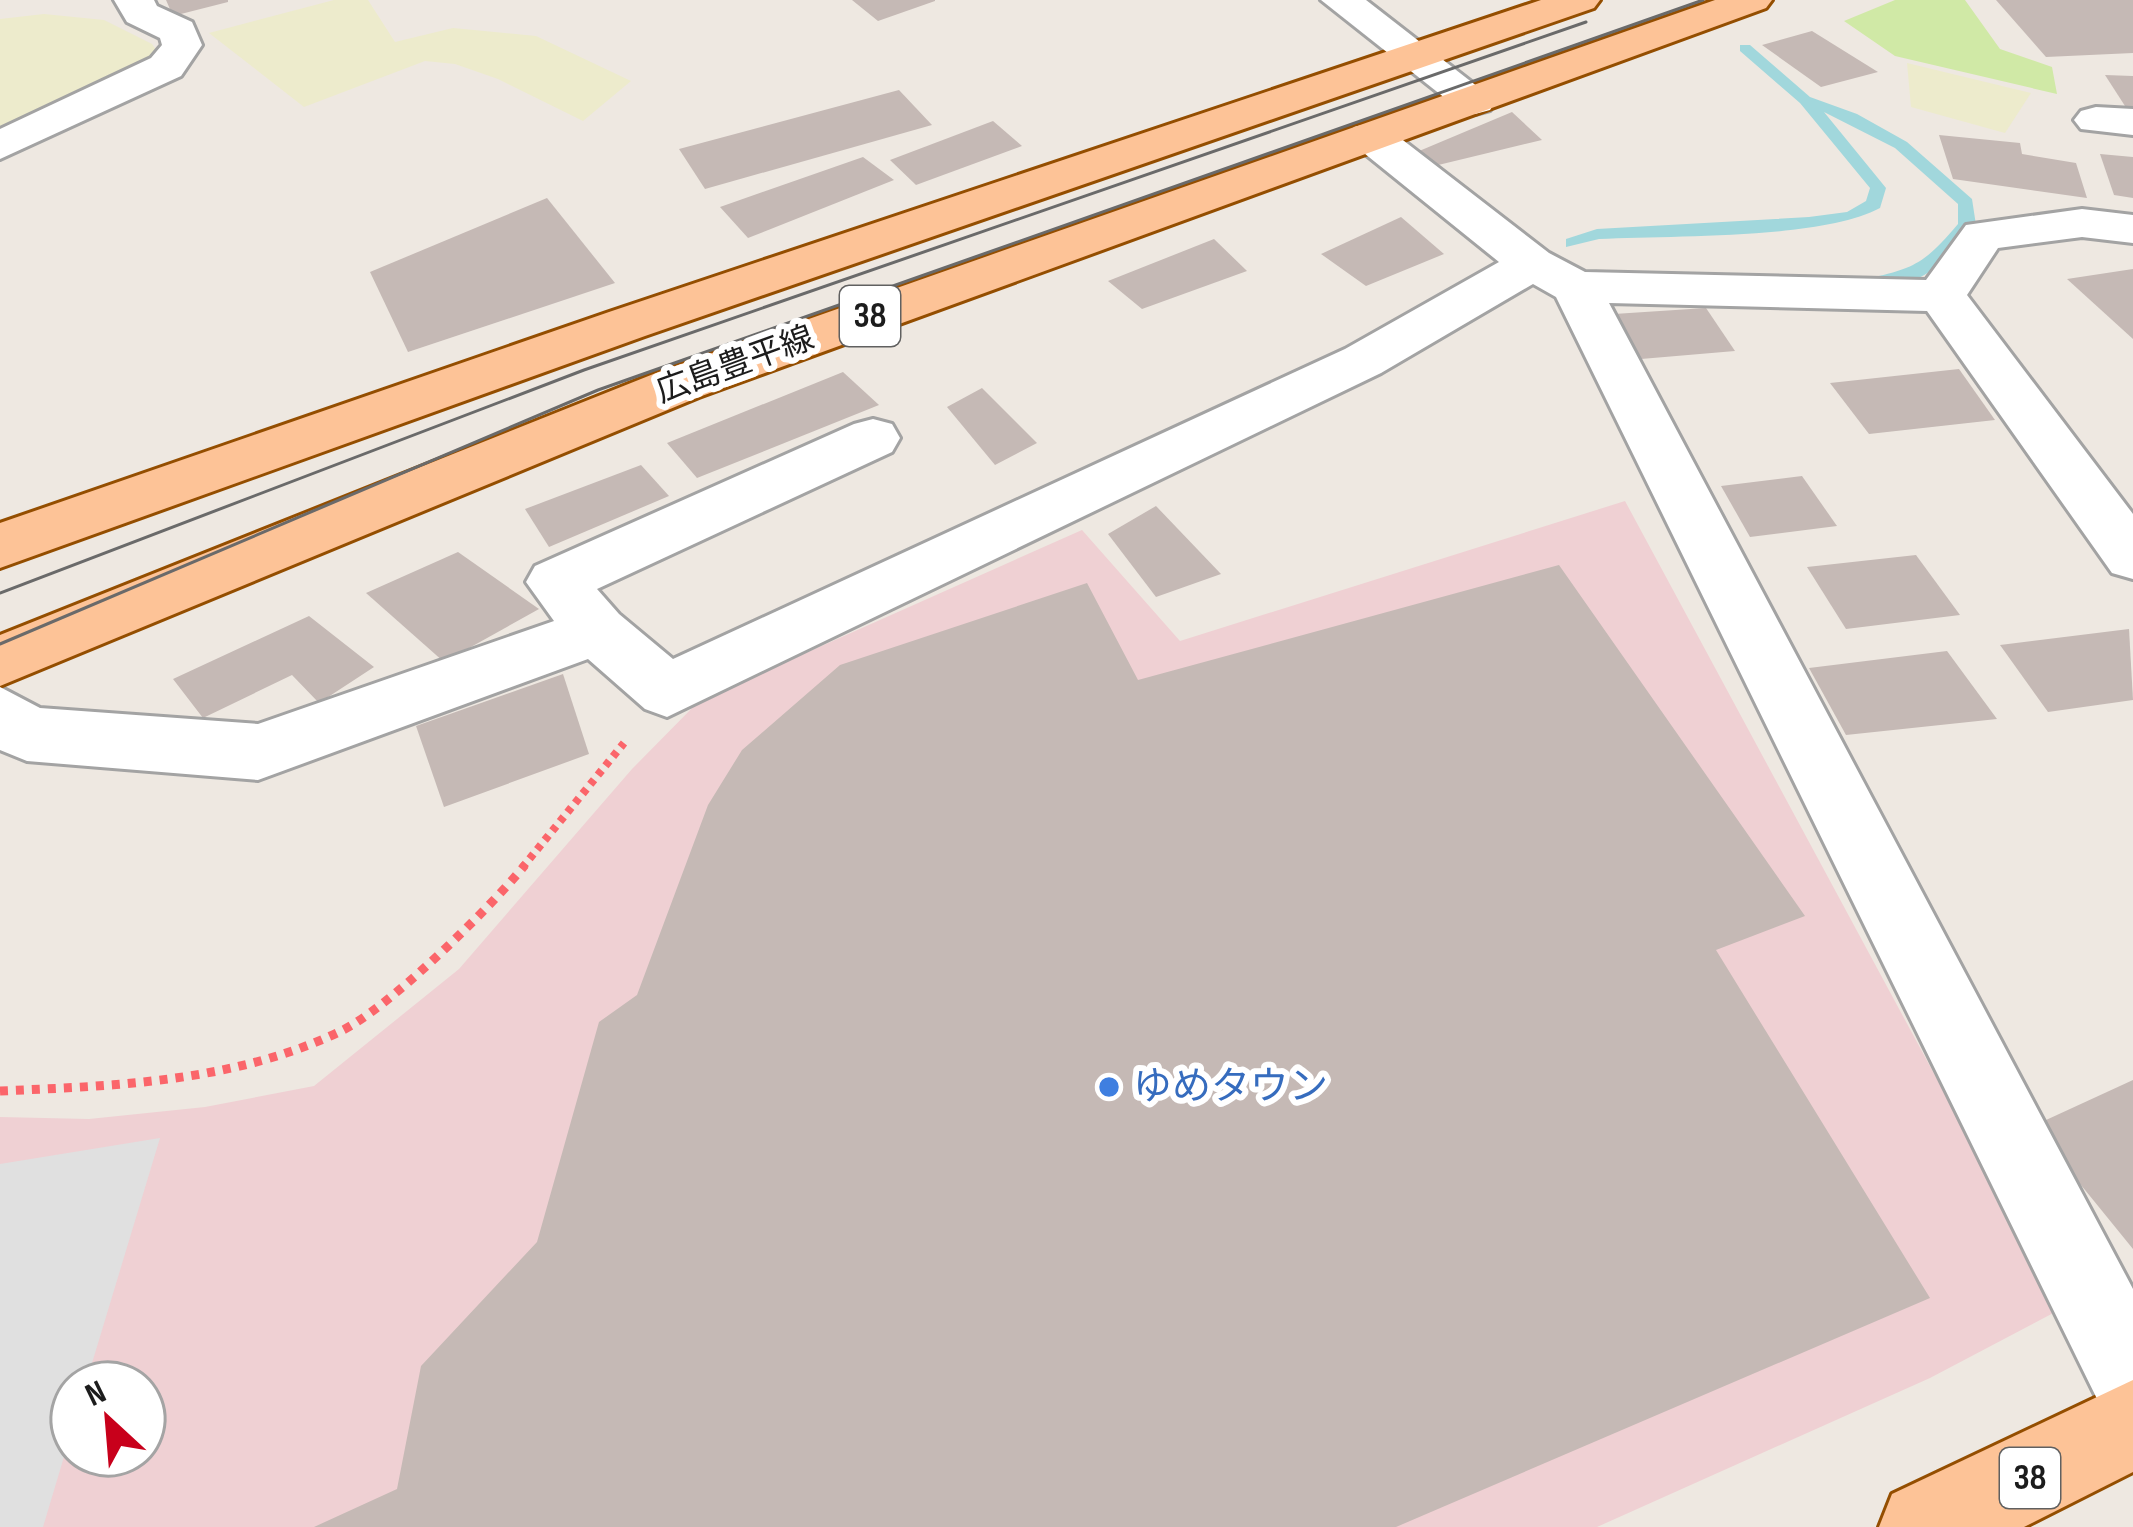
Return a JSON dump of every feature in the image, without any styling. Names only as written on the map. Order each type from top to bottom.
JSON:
[{"type":"main road","name":"広島豊平線","points":[[0,546],[627,324],[1580,0]]},
{"type":"main road","name":"広島豊平線","points":[[0,661],[680,384],[1752,0]]},
{"type":"main road","name":"38","points":[[1925,1527],[2133,1425]]},
{"type":"street","points":[[0,146],[166,67],[182,44],[178,31],[141,14],[134,0]]},
{"type":"street","points":[[1341,0],[1474,101]]},
{"type":"street","points":[[1370,136],[1554,275],[2133,1378]]},
{"type":"street","points":[[1942,296],[1958,264],[1983,235],[2082,223],[2133,229]]},
{"type":"street","points":[[874,438],[556,583],[597,632],[667,691],[1554,275],[1942,296]]},
{"type":"street","points":[[1942,296],[2133,556]]},
{"type":"street","points":[[0,714],[27,734],[258,752],[597,632]]},
{"type":"path","points":[[0,1091],[156,1084],[268,1057],[344,1030],[402,986],[516,876],[667,691]]},
{"type":"shaded area","points":[[334,0],[368,0],[395,42],[453,28],[536,36],[631,81],[583,121],[498,79],[455,64],[425,61],[304,107],[209,33]]},
{"type":"shaded area","points":[[44,14],[104,20],[152,44],[158,53],[153,64],[0,134],[0,19]]},
{"type":"shaded area","points":[[1907,63],[2031,93],[2005,133],[1911,107]]},
{"type":"shaded area","points":[[1625,501],[2061,1309],[1930,1378],[1597,1527],[0,1527],[0,1117],[89,1119],[205,1107],[314,1086],[459,969],[632,769],[700,700],[1082,530],[1180,641]]},
{"type":"shaded area","points":[[160,1138],[93,1359],[48,1359],[48,1479],[57,1479],[43,1527],[0,1527],[0,1164]]},
{"type":"green space","points":[[1895,0],[1965,0],[2000,49],[2052,67],[2057,94],[1895,56],[1844,21]]},
{"type":"building","points":[[166,0],[228,0],[228,2],[173,16]]},
{"type":"building","points":[[852,0],[935,0],[935,1],[878,21]]},
{"type":"building","points":[[1996,0],[2133,0],[2133,53],[2046,57]]},
{"type":"building","points":[[1812,31],[1878,72],[1821,87],[1762,45]]},
{"type":"building","points":[[2105,75],[2133,76],[2133,106],[2125,106]]},
{"type":"building","points":[[899,90],[932,125],[705,189],[679,149]]},
{"type":"building","points":[[1512,112],[1542,140],[1430,167],[1412,154]]},
{"type":"building","points":[[993,121],[1022,146],[916,185],[890,160]]},
{"type":"building","points":[[1939,135],[2020,143],[2022,154],[2076,163],[2087,198],[1953,179]]},
{"type":"building","points":[[2100,154],[2133,157],[2133,198],[2114,195]]},
{"type":"building","points":[[863,157],[894,180],[748,238],[720,207]]},
{"type":"building","points":[[547,198],[615,283],[408,352],[370,272]]},
{"type":"building","points":[[1401,217],[1444,254],[1366,286],[1321,254]]},
{"type":"building","points":[[1214,239],[1247,271],[1142,309],[1108,281]]},
{"type":"building","points":[[2133,269],[2133,339],[2067,279]]},
{"type":"building","points":[[1706,308],[1735,351],[1641,359],[1614,314]]},
{"type":"building","points":[[1959,369],[1995,420],[1869,434],[1830,383]]},
{"type":"building","points":[[843,372],[879,405],[697,478],[667,443]]},
{"type":"building","points":[[982,388],[1037,443],[995,465],[947,407]]},
{"type":"building","points":[[641,465],[669,496],[549,547],[525,509]]},
{"type":"building","points":[[1802,476],[1837,526],[1750,537],[1721,486]]},
{"type":"building","points":[[1156,506],[1221,574],[1156,597],[1108,534]]},
{"type":"building","points":[[458,552],[539,609],[444,662],[366,593]]},
{"type":"building","points":[[1916,555],[1960,615],[1846,629],[1807,567]]},
{"type":"building","points":[[1559,565],[1805,916],[1716,950],[1930,1298],[1396,1527],[314,1527],[397,1489],[421,1366],[537,1242],[599,1022],[637,995],[708,805],[742,750],[840,665],[1087,583],[1138,680]]},
{"type":"building","points":[[309,616],[374,667],[319,703],[292,675],[203,718],[173,679]]},
{"type":"building","points":[[2129,629],[2133,700],[2048,712],[2000,645]]},
{"type":"building","points":[[1947,651],[1997,719],[1846,735],[1809,668]]},
{"type":"building","points":[[563,674],[589,754],[444,807],[416,726]]},
{"type":"building","points":[[2133,1080],[2133,1249],[2033,1126]]},
{"type":"waterway","points":[[1745,48],[1805,100],[1851,117],[1901,145],[1966,203],[1967,225],[1939,257],[1909,276],[1880,281]]},
{"type":"waterway","points":[[1572,243],[1597,234],[1809,222],[1851,216],[1874,204],[1878,188],[1806,101]]},
{"type":"tram line","points":[[0,644],[598,390],[1703,0]]},
{"type":"tram line","points":[[0,593],[584,370],[1586,22]]},
{"type":"place","name":"ゆめタウン","points":[[1109,1087]]}]
